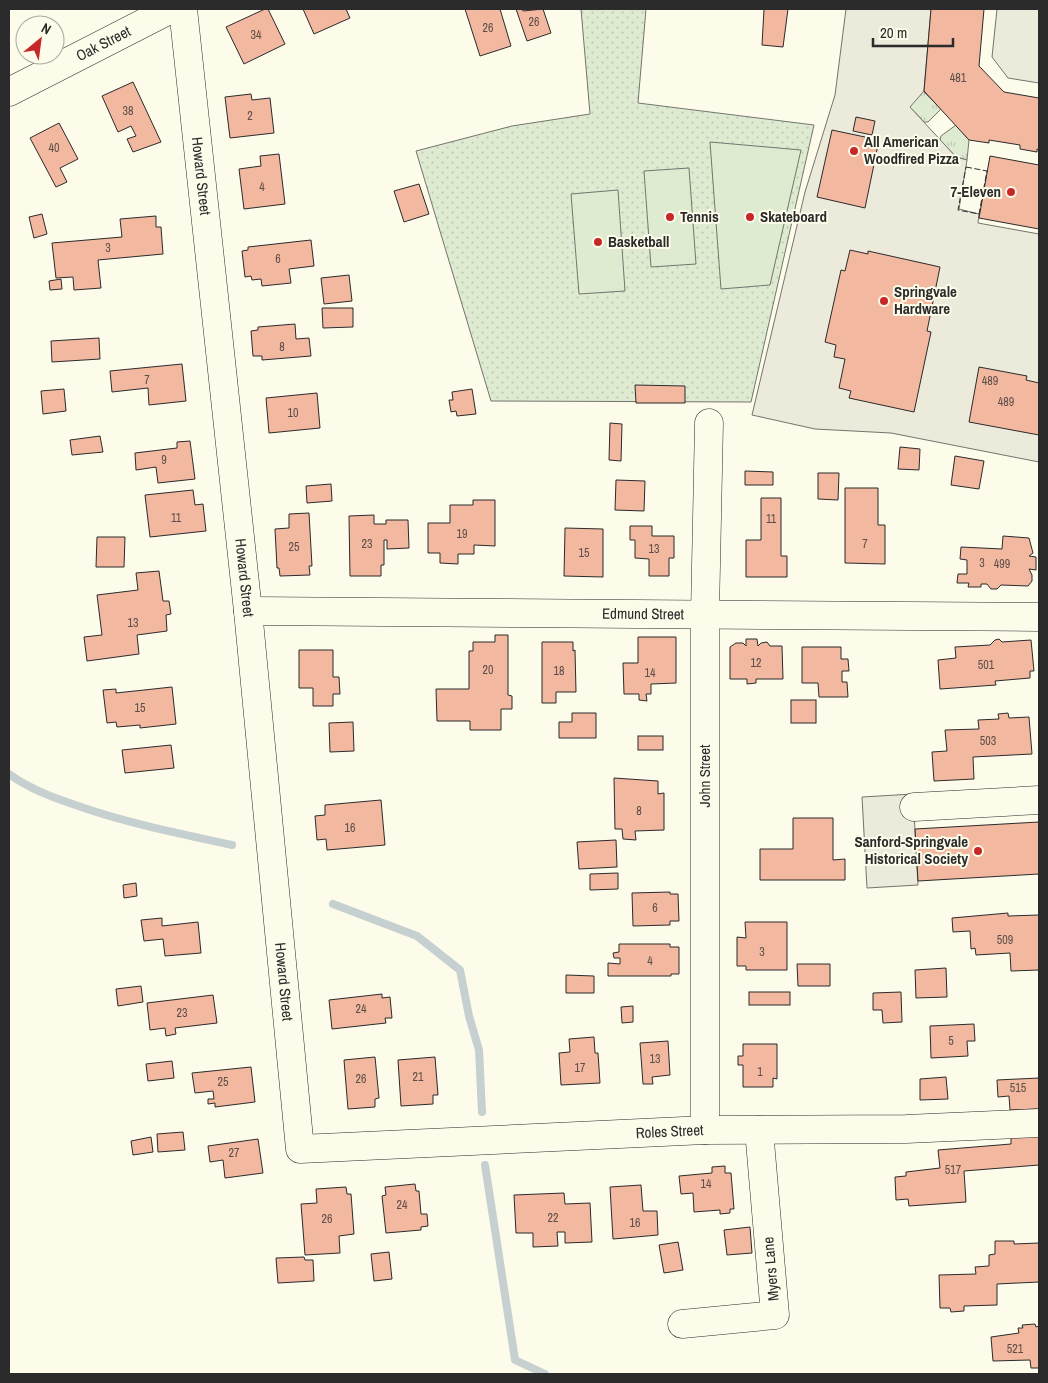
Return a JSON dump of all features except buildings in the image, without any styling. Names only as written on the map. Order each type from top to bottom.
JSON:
[{"type":"street","name":"Oak Street","points":[[9,92],[171,9]]},
{"type":"street","name":"Howard Street","points":[[182,9],[248,611],[300,1148]]},
{"type":"street","name":"John Street","points":[[705,1130],[705,613],[710,423]]},
{"type":"street","name":"Edmund Street","points":[[248,611],[1039,616]]},
{"type":"street","points":[[914,807],[1039,800]]},
{"type":"street","name":"Roles Street","points":[[300,1148],[705,1130],[945,1128],[1039,1123]]},
{"type":"street","name":"Myers Lane","points":[[682,1324],[775,1315],[759,1130]]},
{"type":"green space","points":[[581,9],[646,9],[638,103],[814,125],[751,402],[491,401],[416,151],[512,126],[590,114]]},
{"type":"green space","points":[[919,87],[941,109],[928,122],[924,122],[910,107]]},
{"type":"green space","points":[[956,125],[969,140],[967,160],[956,157],[940,140],[941,136]]},
{"type":"green space","name":"Skateboard","points":[[710,142],[801,150],[770,285],[721,289]]},
{"type":"green space","name":"Tennis","points":[[689,168],[696,264],[651,267],[644,171]]},
{"type":"green space","name":"Basketball","points":[[618,190],[625,291],[579,294],[571,194]]},
{"type":"shaded area","points":[[846,9],[931,9],[924,91],[910,107],[956,157],[967,160],[959,209],[979,214],[978,223],[1039,234],[1039,462],[891,433],[815,429],[752,415],[805,192],[835,95]]},
{"type":"shaded area","points":[[997,9],[1039,9],[1039,83],[1008,78],[992,57]]},
{"type":"shaded area","points":[[913,794],[918,885],[867,888],[862,797]]},
{"type":"waterway","points":[[9,774],[26,785],[71,804],[119,819],[232,845]]},
{"type":"waterway","points":[[333,904],[417,936],[460,970],[469,1016],[479,1050],[482,1112]]},
{"type":"waterway","points":[[485,1165],[515,1360],[545,1374]]},
{"type":"fence","points":[[966,167],[987,171],[979,214],[958,210],[966,167]]},
{"type":"place","name":"All American Woodfired Pizza","points":[[854,151]]},
{"type":"place","name":"7-Eleven","points":[[1011,192]]},
{"type":"place","name":"Tennis","points":[[670,217]]},
{"type":"place","name":"Skateboard","points":[[750,217]]},
{"type":"place","name":"Basketball","points":[[598,242]]},
{"type":"place","name":"Springvale Hardware","points":[[884,301]]},
{"type":"place","name":"Sanford-Springvale Historical Society","points":[[978,851]]}]
